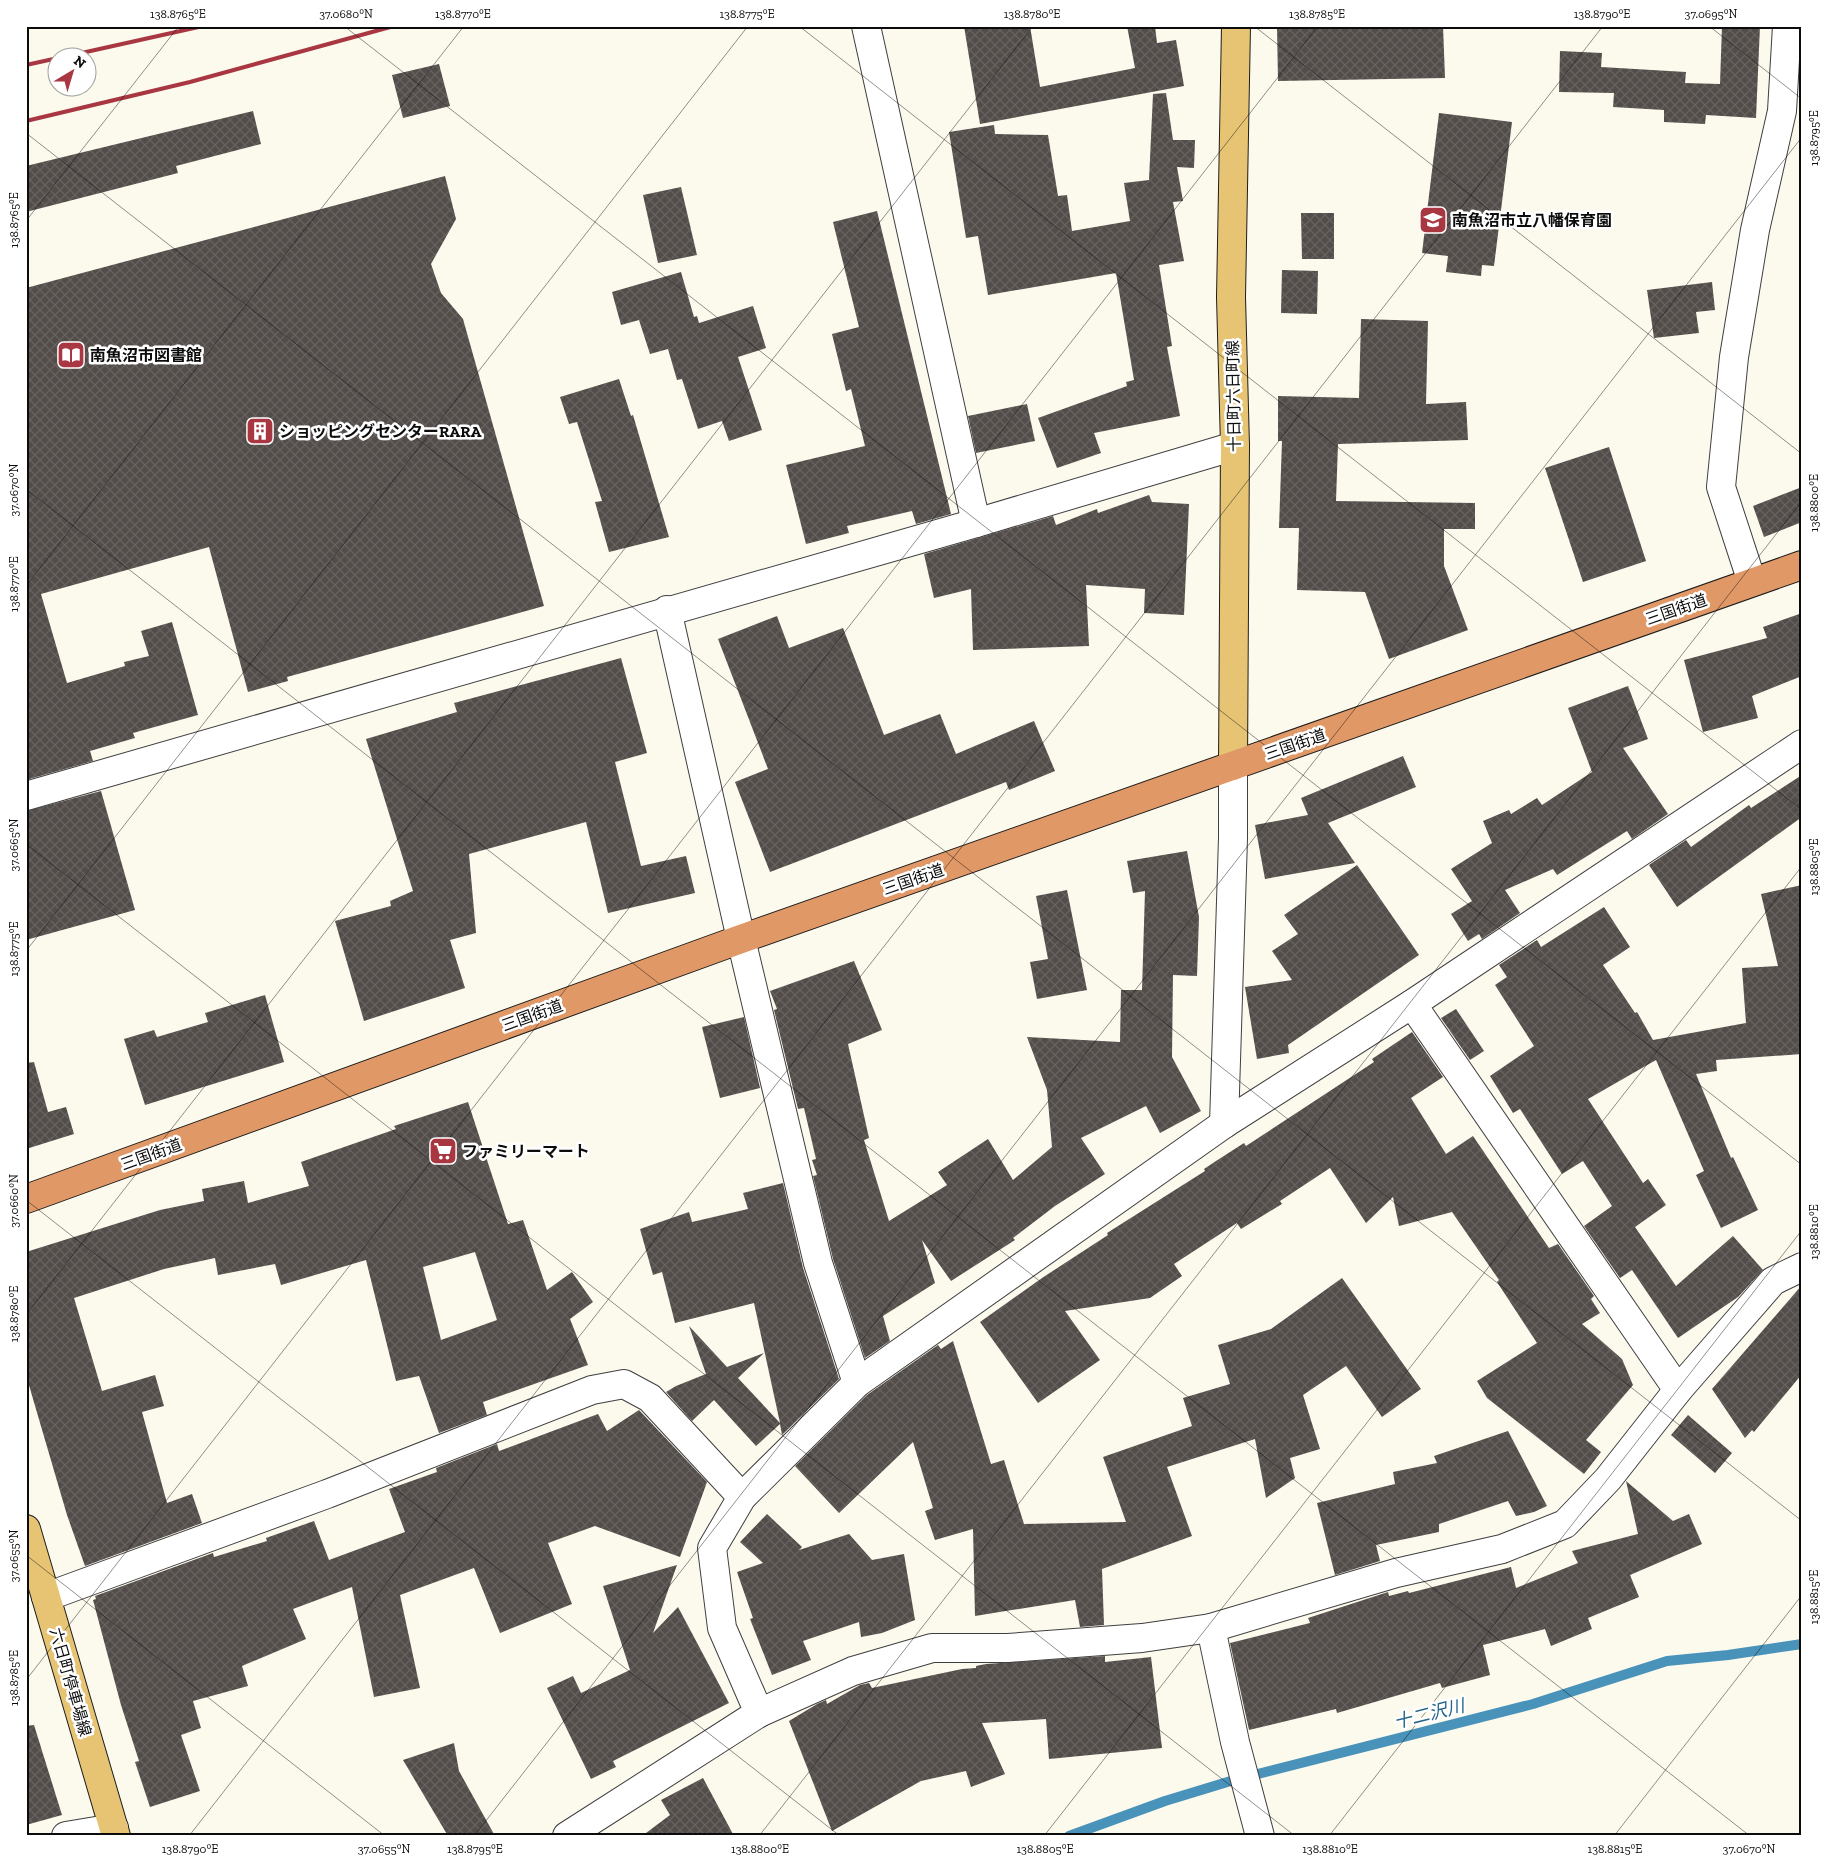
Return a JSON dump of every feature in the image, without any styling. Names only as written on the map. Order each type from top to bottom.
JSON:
[{"type":"highway","name":"三国街道","points":[[26,1200],[741,939],[1802,564]]},
{"type":"main road","name":"十日町六日町線","points":[[1233,766],[1235,446],[1231,297],[1236,26]]},
{"type":"main road","name":"六日町停車場線","points":[[26,1529],[115,1832]]},
{"type":"street","points":[[866,26],[976,523]]},
{"type":"street","points":[[1752,582],[1721,487],[1739,328],[1755,230],[1782,111],[1787,26]]},
{"type":"street","points":[[26,796],[667,610],[976,523],[1235,446]]},
{"type":"street","points":[[667,610],[741,939],[818,1263],[856,1383]]},
{"type":"street","points":[[759,1713],[722,1628],[712,1548],[742,1497],[856,1383],[1224,1124],[1412,1004],[1802,744]]},
{"type":"street","points":[[1224,1124],[1234,838],[1233,766]]},
{"type":"street","points":[[1412,1004],[1678,1390]]},
{"type":"street","points":[[567,1836],[759,1713],[854,1671],[932,1648],[1008,1648],[1142,1638],[1211,1628],[1396,1573],[1502,1549],[1565,1524],[1608,1479],[1678,1390],[1773,1281],[1802,1266]]},
{"type":"street","points":[[46,1597],[327,1494],[592,1390],[624,1384],[650,1398],[742,1497]]},
{"type":"street","points":[[1211,1628],[1235,1742],[1257,1824]]},
{"type":"street","points":[[66,1836],[115,1832]]},
{"type":"building","points":[[964,26],[1030,26],[1040,87],[1135,68],[1127,26],[1155,26],[1157,43],[1176,40],[1184,86],[980,124]]},
{"type":"building","points":[[1277,26],[1443,26],[1445,78],[1278,81]]},
{"type":"building","points":[[1722,26],[1760,26],[1756,118],[1706,115],[1705,124],[1664,122],[1664,110],[1613,107],[1614,93],[1559,92],[1560,51],[1602,53],[1601,67],[1686,72],[1685,83],[1720,84]]},
{"type":"building","points":[[439,64],[450,106],[403,118],[392,75]]},
{"type":"building","points":[[1166,93],[1173,140],[1195,140],[1194,168],[1177,167],[1183,201],[1173,202],[1184,261],[1159,265],[1172,346],[1167,347],[1180,416],[1094,433],[1101,453],[1057,468],[1038,418],[1127,386],[1126,382],[1134,380],[1116,273],[988,295],[978,236],[966,238],[949,132],[994,125],[995,134],[1048,135],[1058,196],[1067,195],[1072,231],[1130,221],[1124,183],[1149,180],[1153,94]]},
{"type":"building","points":[[253,111],[261,144],[176,166],[178,173],[26,212],[26,166]]},
{"type":"building","points":[[1439,113],[1512,122],[1494,266],[1482,265],[1481,276],[1446,272],[1448,256],[1422,253]]},
{"type":"building","name":"ショッピングセンターRARA","points":[[445,176],[456,219],[431,264],[441,293],[463,319],[544,606],[287,677],[288,681],[248,692],[209,547],[41,594],[67,683],[125,666],[124,662],[149,656],[141,631],[172,622],[198,715],[133,733],[135,738],[90,751],[93,761],[26,780],[26,288]]},
{"type":"building","points":[[681,187],[697,255],[658,263],[643,195]]},
{"type":"building","points":[[877,211],[951,514],[916,524],[912,511],[847,526],[849,533],[806,544],[786,465],[865,446],[851,389],[846,391],[832,334],[859,327],[833,222]]},
{"type":"building","points":[[1301,213],[1334,213],[1334,259],[1302,259]]},
{"type":"building","points":[[1282,270],[1318,271],[1317,314],[1281,313]]},
{"type":"building","points":[[681,272],[694,317],[697,316],[699,323],[753,306],[766,348],[738,357],[762,430],[729,441],[722,421],[698,429],[682,379],[677,380],[668,349],[650,354],[639,320],[621,325],[612,292]]},
{"type":"building","points":[[1712,282],[1715,310],[1696,312],[1699,333],[1654,338],[1647,290]]},
{"type":"building","points":[[1361,319],[1428,321],[1426,404],[1466,402],[1468,440],[1338,444],[1336,501],[1475,503],[1475,529],[1444,529],[1444,566],[1468,630],[1389,659],[1365,592],[1297,590],[1299,528],[1279,528],[1282,441],[1278,441],[1278,396],[1359,398]]},
{"type":"building","points":[[619,379],[631,416],[633,415],[669,537],[609,552],[595,502],[602,501],[577,422],[569,424],[560,397]]},
{"type":"building","points":[[1027,404],[1035,441],[976,453],[968,416]]},
{"type":"building","points":[[1609,447],[1646,561],[1583,582],[1545,468]]},
{"type":"building","points":[[1802,487],[1802,522],[1764,537],[1753,506]]},
{"type":"building","points":[[1149,495],[1152,502],[1189,504],[1184,615],[1144,613],[1145,589],[1086,585],[1089,646],[973,650],[971,589],[934,598],[924,554],[1053,516],[1056,525],[1097,509],[1098,513]]},
{"type":"building","points":[[1802,613],[1802,676],[1752,696],[1758,718],[1703,732],[1684,660],[1767,638],[1763,627]]},
{"type":"building","points":[[777,616],[789,648],[843,628],[884,735],[940,714],[956,754],[1034,721],[1055,771],[1009,790],[1006,782],[770,872],[735,782],[768,769],[718,639]]},
{"type":"building","points":[[621,658],[647,753],[615,762],[641,866],[686,856],[695,893],[608,913],[586,822],[469,854],[476,933],[450,940],[465,988],[364,1021],[335,921],[391,906],[390,901],[413,891],[366,739],[457,712],[454,703]]},
{"type":"building","points":[[1628,686],[1648,739],[1623,748],[1668,814],[1632,839],[1627,831],[1557,875],[1553,869],[1505,890],[1520,913],[1482,939],[1479,934],[1468,941],[1451,914],[1472,901],[1451,869],[1492,843],[1483,821],[1509,810],[1511,814],[1537,798],[1542,805],[1592,772],[1568,708]]},
{"type":"building","points":[[1403,756],[1416,787],[1328,823],[1355,863],[1265,879],[1255,825],[1308,815],[1301,798]]},
{"type":"building","points":[[1802,775],[1802,817],[1677,907],[1649,865],[1686,840],[1691,847],[1749,805],[1751,808]]},
{"type":"building","points":[[101,791],[135,910],[26,940],[26,811]]},
{"type":"building","points":[[1187,851],[1199,917],[1197,976],[1173,975],[1172,1057],[1201,1111],[1160,1133],[1146,1106],[1081,1138],[1105,1174],[1055,1206],[1013,1238],[1015,1240],[951,1281],[922,1240],[935,1283],[883,1316],[890,1341],[865,1358],[833,1259],[813,1176],[817,1175],[812,1160],[816,1159],[804,1108],[798,1109],[774,1010],[777,1009],[770,991],[854,961],[882,1030],[848,1044],[869,1138],[864,1140],[889,1221],[947,1185],[938,1172],[988,1139],[1013,1180],[1052,1147],[1047,1090],[1027,1037],[1120,1042],[1121,990],[1142,990],[1145,891],[1133,893],[1127,861]]},
{"type":"building","points":[[1357,865],[1419,955],[1288,1045],[1289,1053],[1257,1059],[1245,987],[1292,980],[1272,951],[1298,934],[1284,915]]},
{"type":"building","points":[[1802,885],[1802,1054],[1716,1060],[1717,1071],[1696,1074],[1731,1158],[1733,1157],[1758,1210],[1721,1228],[1696,1175],[1704,1171],[1656,1060],[1588,1099],[1643,1183],[1648,1179],[1666,1205],[1635,1227],[1676,1286],[1733,1236],[1763,1270],[1738,1297],[1678,1338],[1632,1270],[1620,1278],[1584,1226],[1612,1206],[1583,1161],[1562,1174],[1520,1109],[1513,1113],[1490,1076],[1534,1046],[1495,985],[1507,977],[1499,965],[1537,940],[1541,947],[1604,907],[1630,947],[1603,965],[1635,1013],[1637,1012],[1653,1040],[1746,1023],[1742,968],[1778,966],[1761,894]]},
{"type":"building","points":[[1067,890],[1087,990],[1037,999],[1030,962],[1048,959],[1036,896]]},
{"type":"building","points":[[265,995],[284,1062],[145,1105],[124,1039],[154,1030],[157,1037],[208,1022],[205,1013]]},
{"type":"building","points":[[1456,1009],[1484,1051],[1470,1060],[1441,1018]]},
{"type":"building","points":[[744,1017],[760,1088],[720,1098],[702,1027]]},
{"type":"building","points":[[1412,1032],[1443,1077],[1411,1098],[1446,1154],[1473,1136],[1549,1248],[1558,1244],[1594,1296],[1591,1299],[1600,1313],[1582,1324],[1622,1359],[1633,1385],[1586,1440],[1601,1452],[1584,1474],[1487,1398],[1477,1381],[1537,1343],[1497,1282],[1499,1280],[1452,1212],[1399,1226],[1393,1197],[1366,1223],[1330,1168],[1280,1201],[1282,1204],[1241,1229],[1237,1223],[1174,1264],[1182,1276],[1150,1298],[1065,1311],[1100,1360],[1038,1403],[980,1322],[1042,1278],[1108,1235],[1107,1233],[1205,1171],[1204,1169],[1216,1161],[1244,1143],[1246,1146],[1374,1062],[1372,1059]]},
{"type":"building","points":[[34,1062],[48,1112],[66,1107],[74,1134],[26,1149],[26,1063]]},
{"type":"building","points":[[468,1102],[508,1224],[523,1220],[547,1290],[572,1272],[593,1302],[570,1319],[588,1365],[483,1402],[487,1415],[439,1433],[419,1376],[396,1381],[366,1260],[281,1285],[275,1264],[218,1275],[215,1258],[164,1269],[74,1298],[102,1391],[155,1375],[164,1406],[142,1412],[167,1503],[192,1494],[202,1523],[85,1566],[67,1515],[26,1375],[26,1252],[160,1210],[204,1201],[202,1189],[244,1181],[248,1203],[309,1186],[301,1162],[396,1129],[394,1126]],"holes":[[[475,1252],[497,1320],[441,1340],[423,1267]]]},
{"type":"building","points":[[783,1183],[803,1268],[839,1379],[782,1435],[780,1424],[756,1446],[714,1400],[692,1421],[666,1392],[706,1374],[689,1326],[727,1367],[764,1353],[738,1378],[780,1423],[754,1303],[675,1323],[662,1272],[653,1275],[640,1229],[689,1212],[692,1222],[748,1209],[743,1193]]},
{"type":"building","points":[[1342,1278],[1421,1389],[1382,1417],[1346,1366],[1303,1395],[1320,1449],[1290,1458],[1295,1478],[1266,1498],[1255,1439],[1167,1467],[1192,1536],[1102,1569],[1104,1625],[1080,1627],[1075,1600],[975,1616],[973,1529],[935,1540],[925,1511],[933,1508],[913,1442],[839,1513],[795,1466],[867,1395],[938,1345],[941,1349],[953,1341],[991,1464],[1004,1460],[1024,1524],[1126,1522],[1103,1457],[1192,1426],[1183,1398],[1230,1384],[1218,1345],[1271,1329]]},
{"type":"building","points":[[1802,1285],[1802,1374],[1754,1432],[1752,1430],[1745,1438],[1712,1389]]},
{"type":"building","points":[[639,1410],[707,1482],[680,1557],[595,1526],[548,1543],[572,1604],[500,1633],[474,1568],[400,1595],[420,1688],[374,1697],[352,1587],[293,1609],[306,1639],[242,1666],[248,1686],[193,1701],[201,1728],[181,1735],[200,1791],[150,1807],[135,1762],[139,1761],[121,1705],[93,1600],[96,1599],[95,1596],[213,1553],[214,1557],[267,1541],[266,1538],[314,1521],[329,1560],[405,1532],[389,1489],[437,1472],[436,1468],[497,1444],[499,1451],[598,1414],[607,1431]]},
{"type":"building","points":[[1688,1415],[1732,1453],[1715,1473],[1671,1435]]},
{"type":"building","points":[[1508,1431],[1547,1506],[1534,1512],[1516,1516],[1508,1501],[1439,1524],[1439,1532],[1376,1545],[1380,1561],[1335,1575],[1317,1503],[1395,1484],[1393,1472],[1437,1463],[1434,1456]]},
{"type":"building","points":[[1626,1481],[1673,1521],[1689,1514],[1702,1544],[1630,1575],[1639,1597],[1588,1618],[1592,1629],[1551,1646],[1545,1629],[1483,1645],[1490,1675],[1442,1688],[1440,1683],[1337,1713],[1336,1709],[1249,1730],[1230,1643],[1310,1623],[1308,1618],[1388,1592],[1389,1596],[1408,1591],[1409,1593],[1511,1567],[1516,1588],[1578,1563],[1572,1551],[1638,1534]]},
{"type":"building","points":[[767,1514],[802,1547],[799,1550],[849,1534],[872,1560],[904,1554],[915,1620],[882,1633],[861,1637],[859,1622],[803,1641],[811,1660],[772,1675],[750,1619],[753,1618],[737,1572],[763,1563],[740,1542]]},
{"type":"building","points":[[677,1565],[653,1633],[678,1607],[729,1703],[613,1761],[616,1767],[591,1779],[547,1688],[573,1676],[581,1693],[630,1670],[603,1586]]},
{"type":"building","points":[[1105,1656],[1105,1662],[1151,1657],[1162,1748],[1049,1759],[1046,1719],[982,1723],[1005,1774],[971,1787],[966,1771],[921,1781],[832,1831],[789,1721],[817,1704],[826,1700],[827,1704],[860,1685],[869,1683],[872,1688],[962,1669],[976,1668],[976,1666],[986,1664]]},
{"type":"building","points":[[34,1725],[62,1815],[26,1825],[26,1726]]},
{"type":"building","points":[[454,1743],[459,1771],[495,1836],[448,1836],[403,1760]]},
{"type":"building","points":[[703,1778],[734,1836],[642,1836],[670,1815],[661,1800]]},
{"type":"waterway","name":"十二沢川","points":[[1069,1836],[1165,1801],[1234,1780],[1533,1704],[1667,1661],[1728,1655],[1802,1644]]},
{"type":"railway","points":[[26,27],[31,26]]},
{"type":"railway","points":[[98,49],[203,26]]},
{"type":"railway","points":[[26,121],[190,82],[394,26]]},
{"type":"railway","points":[[26,65],[48,60]]},
{"type":"place","name":"南魚沼市立八幡保育園","points":[[1433,220]]},
{"type":"place","name":"南魚沼市図書館","points":[[71,355]]},
{"type":"place","name":"ショッピングセンターRARA","points":[[260,431]]},
{"type":"place","name":"ファミリーマート","points":[[443,1151]]}]
